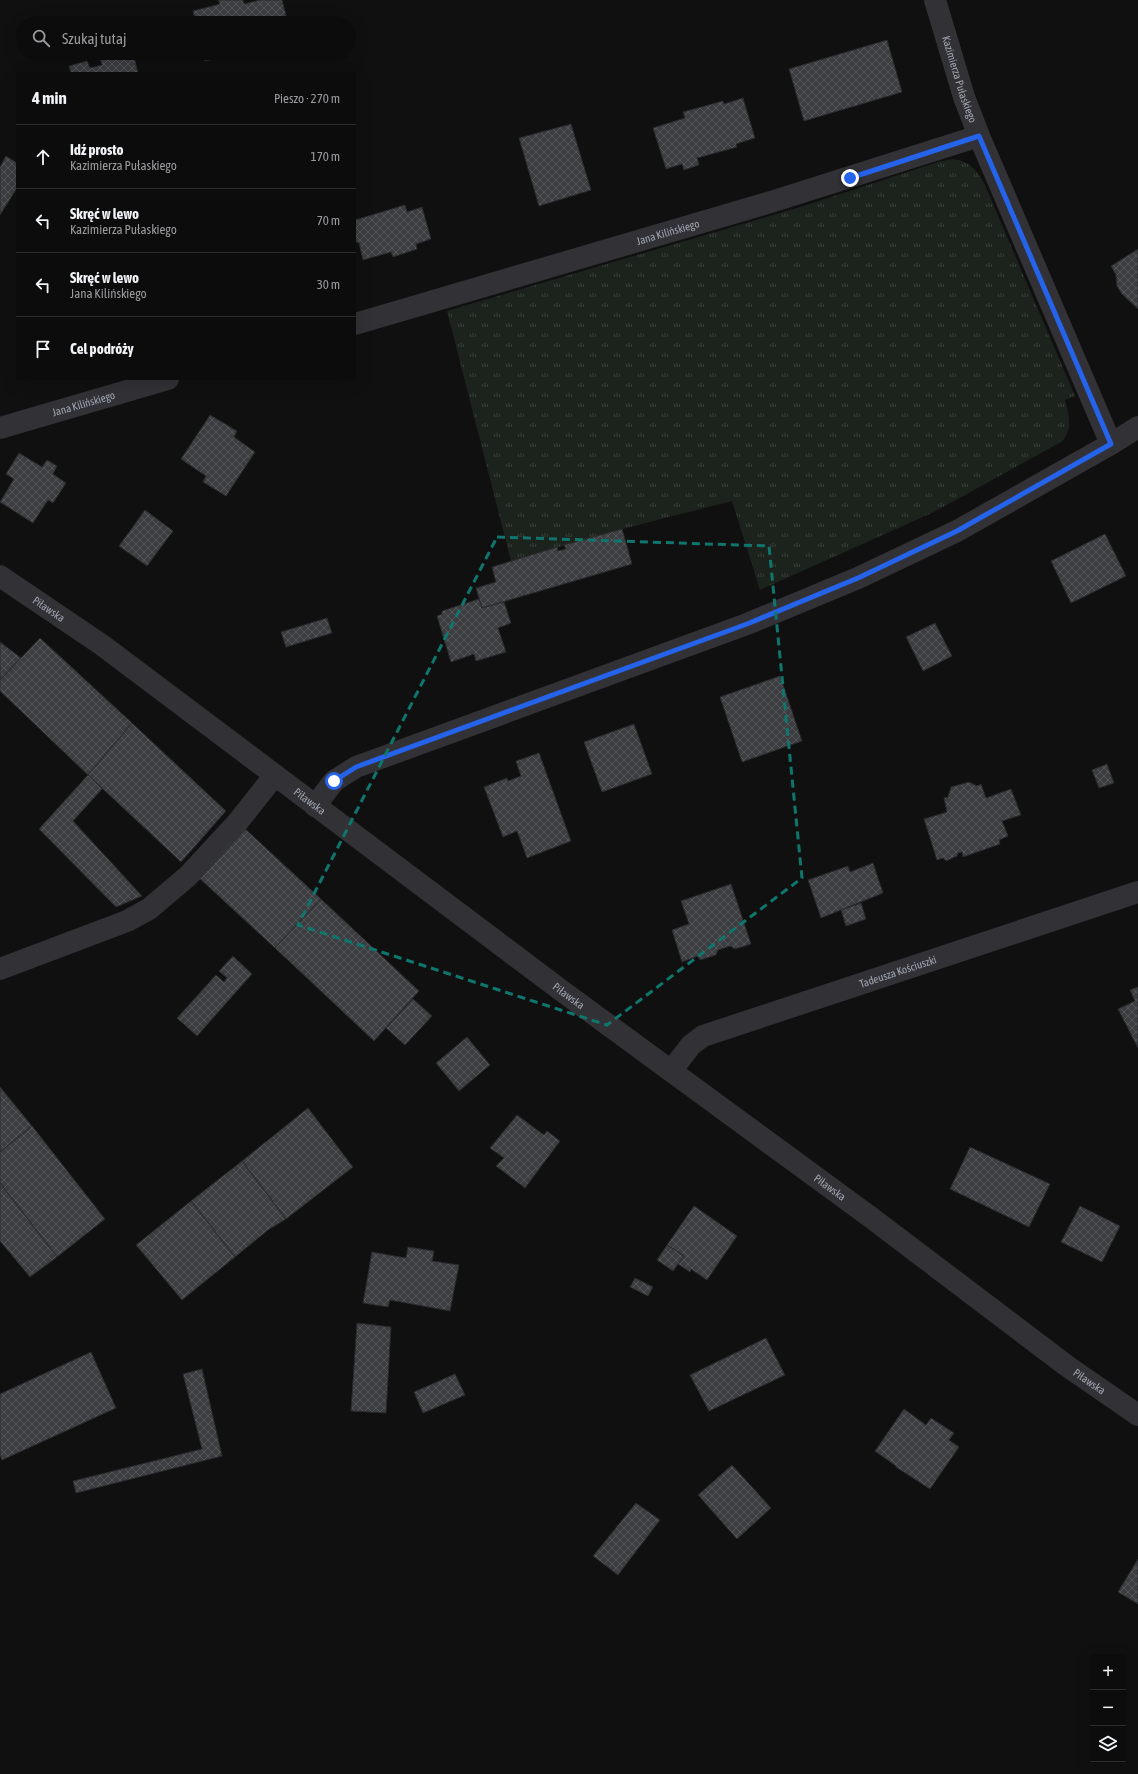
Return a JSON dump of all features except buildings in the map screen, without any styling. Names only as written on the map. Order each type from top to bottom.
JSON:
[{"type":"street","name":"Kazimierza Pułaskiego","points":[[935,0],[964,97],[979,136],[1111,444]]},
{"type":"street","name":"Jana Kilińskiego","points":[[356,324],[781,199],[979,136]]},
{"type":"street","name":"Jana Kilińskiego","points":[[0,428],[165,380]]},
{"type":"street","points":[[315,806],[334,781],[356,767],[747,624],[858,578],[957,531],[1111,444],[1138,427]]},
{"type":"street","name":"Piławska","points":[[0,576],[102,644],[315,806],[671,1071],[869,1216],[1067,1366],[1138,1416]]},
{"type":"street","points":[[0,969],[103,931],[145,912],[188,876],[237,823],[275,776]]},
{"type":"street","name":"Tadeusza Kościuszki","points":[[671,1071],[689,1047],[700,1037],[1138,892]]},
{"type":"highlighted area","points":[[497,537],[769,546],[802,878],[607,1025],[298,925]]},
{"type":"green space","points":[[953,159],[972,166],[984,183],[1075,396],[1065,400],[1069,417],[1069,428],[1065,438],[1061,442],[934,512],[760,590],[732,501],[622,529],[511,561],[447,311],[807,205],[938,162]]},
{"type":"route","points":[[334,781],[356,767],[747,624],[858,578],[957,531],[1111,444],[979,136],[850,178]]}]
